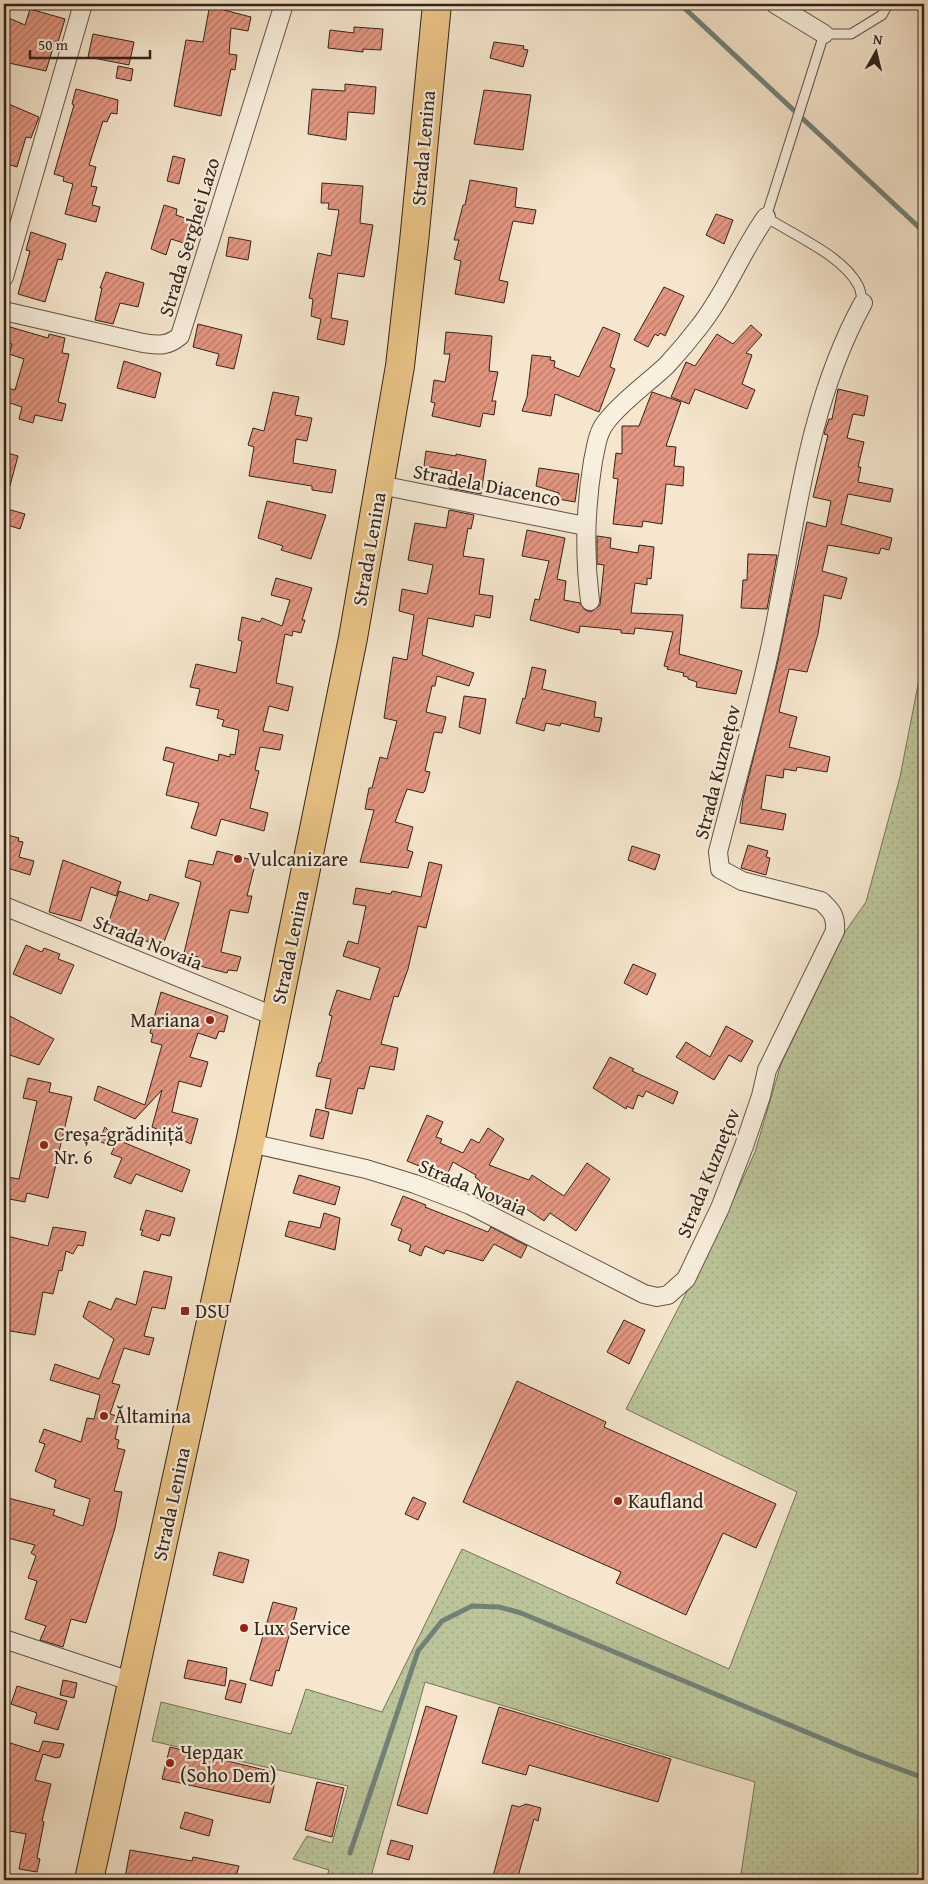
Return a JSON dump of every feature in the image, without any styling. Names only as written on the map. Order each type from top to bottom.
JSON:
[{"type":"main road","name":"Strada Lenina","points":[[89,1880],[250,1143],[353,638],[400,366],[437,4]]},
{"type":"street","points":[[4,277],[82,4]]},
{"type":"street","name":"Strada Serghei Lazo","points":[[4,311],[162,346],[172,343],[180,336],[284,4]]},
{"type":"street","points":[[775,4],[824,34]]},
{"type":"street","name":"Stradela Diacenco","points":[[590,601],[585,558],[585,526],[598,437],[604,424],[668,364],[700,326],[720,298],[766,217]]},
{"type":"street","name":"Strada Kuznețov","points":[[668,1295],[686,1279],[720,1208],[744,1146],[761,1096],[767,1070],[835,931],[836,919],[830,909],[821,901],[742,881],[720,869],[717,863],[718,852],[772,636],[794,518],[814,429],[826,387],[849,329],[863,303]]},
{"type":"street","name":"Stradela Diacenco","points":[[380,485],[585,526]]},
{"type":"street","name":"Strada Novaia","points":[[4,906],[276,1017]]},
{"type":"street","name":"Strada Novaia","points":[[250,1143],[366,1169],[415,1184],[470,1205],[644,1294],[657,1297],[668,1295]]},
{"type":"street","points":[[4,1639],[133,1682]]},
{"type":"lane","points":[[863,303],[858,286],[850,274],[809,241],[766,217],[824,34],[851,34],[882,15],[888,4]]},
{"type":"green space","points":[[924,654],[924,1880],[740,1880],[755,1782],[425,1682],[370,1880],[326,1880],[329,1870],[293,1859],[307,1836],[332,1843],[348,1786],[152,1741],[161,1702],[291,1734],[306,1689],[382,1712],[462,1549],[729,1669],[797,1492],[626,1409],[723,1222],[755,1152],[781,1064],[845,932],[866,902],[900,777]]},
{"type":"building","points":[[210,4],[225,6],[224,10],[251,17],[248,31],[231,28],[229,54],[237,55],[235,70],[231,69],[221,116],[174,106],[186,40],[203,42]]},
{"type":"building","points":[[30,9],[65,19],[58,42],[55,41],[46,71],[4,62],[4,16],[25,25]]},
{"type":"building","points":[[354,27],[383,29],[381,50],[363,49],[363,52],[328,48],[330,30],[354,33]]},
{"type":"building","points":[[93,34],[134,42],[129,65],[88,57]]},
{"type":"building","points":[[494,42],[524,46],[523,49],[528,50],[523,67],[490,58]]},
{"type":"building","points":[[118,66],[133,69],[131,81],[116,78]]},
{"type":"building","points":[[345,84],[376,87],[374,114],[348,112],[346,140],[308,134],[312,89],[345,91]]},
{"type":"building","points":[[76,89],[118,100],[117,114],[111,113],[107,122],[103,121],[89,165],[96,167],[91,186],[97,187],[92,205],[100,207],[96,222],[65,214],[73,184],[63,181],[64,177],[54,174],[74,105],[72,104]]},
{"type":"building","points":[[484,90],[531,95],[523,150],[474,144]]},
{"type":"building","points":[[4,102],[39,117],[31,138],[26,137],[17,167],[4,163]]},
{"type":"building","points":[[173,156],[185,159],[179,184],[167,181]]},
{"type":"building","points":[[470,180],[517,188],[515,207],[536,210],[533,224],[513,221],[499,280],[508,282],[504,303],[455,294],[461,261],[454,259],[459,240],[454,240],[463,205],[465,205]]},
{"type":"building","points":[[322,183],[363,186],[360,223],[373,225],[364,277],[338,273],[331,318],[348,321],[344,345],[317,339],[321,319],[311,316],[313,299],[309,298],[318,253],[331,256],[339,210],[328,209],[329,203],[321,203]]},
{"type":"building","points":[[164,205],[177,209],[176,215],[194,221],[187,244],[171,239],[166,255],[151,249]]},
{"type":"building","points":[[716,214],[733,220],[724,244],[706,235]]},
{"type":"building","points":[[31,232],[66,244],[62,260],[58,259],[45,302],[18,294],[30,251],[26,250]]},
{"type":"building","points":[[229,237],[251,241],[248,260],[226,256]]},
{"type":"building","points":[[106,272],[144,283],[138,307],[120,303],[113,324],[95,320],[102,288],[100,288]]},
{"type":"building","points":[[664,287],[684,296],[665,336],[660,333],[658,336],[655,334],[648,347],[634,340]]},
{"type":"building","points":[[198,324],[242,335],[234,369],[216,365],[219,354],[193,347]]},
{"type":"building","points":[[751,325],[762,335],[746,353],[752,355],[742,384],[755,390],[747,409],[695,389],[689,404],[671,397],[686,362],[695,366],[717,334],[733,344]]},
{"type":"building","points":[[10,327],[48,338],[49,334],[65,338],[62,353],[69,354],[58,402],[66,404],[62,421],[35,415],[33,423],[19,419],[22,407],[4,401],[4,387],[15,390],[24,359],[9,354],[12,344],[5,342]]},
{"type":"building","points":[[603,327],[620,334],[610,367],[615,369],[599,412],[555,394],[551,416],[522,411],[527,397],[532,355],[551,357],[550,360],[555,361],[554,367],[579,377]]},
{"type":"building","points":[[446,332],[492,336],[489,371],[498,372],[492,401],[496,401],[494,415],[483,413],[480,427],[432,416],[435,403],[431,402],[434,380],[445,382],[450,354],[444,354]]},
{"type":"building","points":[[124,361],[161,373],[155,398],[117,388]]},
{"type":"building","points":[[838,389],[868,396],[864,416],[853,414],[847,438],[864,442],[858,467],[861,467],[858,482],[893,489],[890,502],[848,494],[841,524],[892,538],[889,550],[881,548],[879,554],[828,545],[822,571],[847,578],[841,599],[824,595],[818,634],[807,672],[789,669],[779,712],[797,717],[789,747],[830,757],[827,772],[797,767],[796,771],[784,769],[783,778],[766,775],[761,809],[786,814],[783,830],[740,823],[743,799],[777,665],[807,522],[826,527],[831,501],[813,497],[828,435],[824,434],[829,419],[832,419]]},
{"type":"building","points":[[273,392],[299,397],[295,415],[312,418],[307,441],[296,439],[293,463],[336,470],[332,493],[312,490],[312,486],[249,476],[254,447],[248,445],[253,428],[264,431]]},
{"type":"building","points":[[652,392],[681,402],[666,446],[676,447],[674,466],[684,467],[683,486],[666,484],[662,524],[643,521],[642,527],[613,524],[618,479],[613,478],[616,453],[622,454],[622,426],[639,426]]},
{"type":"building","points":[[426,451],[486,460],[481,494],[449,488],[452,471],[424,466]]},
{"type":"building","points":[[4,452],[18,456],[8,493],[4,492]]},
{"type":"building","points":[[539,468],[579,474],[575,502],[558,499],[559,493],[536,486]]},
{"type":"building","points":[[267,501],[326,515],[311,559],[281,550],[283,546],[258,538]]},
{"type":"building","points":[[4,508],[25,514],[20,529],[4,524]]},
{"type":"building","points":[[449,510],[474,515],[471,529],[468,528],[463,556],[484,559],[479,594],[493,596],[490,618],[475,615],[473,627],[428,618],[422,655],[474,673],[469,686],[437,676],[435,686],[432,686],[426,712],[446,717],[442,733],[434,732],[425,771],[430,772],[425,791],[423,793],[407,789],[395,822],[413,827],[407,850],[413,852],[408,868],[360,862],[374,810],[365,809],[369,788],[372,788],[380,757],[387,759],[397,721],[384,718],[393,657],[407,660],[414,615],[399,611],[402,589],[427,594],[433,565],[408,560],[415,523],[446,528]]},
{"type":"building","points":[[527,530],[565,538],[557,579],[566,581],[564,600],[580,603],[585,610],[591,612],[600,605],[604,565],[597,564],[597,536],[611,538],[610,548],[638,553],[639,545],[654,547],[651,579],[647,578],[647,585],[635,583],[631,613],[683,615],[679,654],[742,671],[736,694],[696,687],[697,682],[683,676],[684,673],[667,669],[668,667],[664,666],[673,632],[635,628],[634,634],[621,633],[621,630],[580,626],[579,633],[530,620],[535,599],[539,600],[549,561],[522,556]]},
{"type":"building","points":[[748,554],[777,555],[767,609],[741,608],[743,580],[747,580]]},
{"type":"building","points":[[276,578],[312,588],[302,620],[305,620],[301,633],[293,631],[292,636],[285,634],[276,683],[293,687],[288,711],[269,706],[263,731],[283,735],[280,750],[260,747],[255,770],[259,771],[250,808],[268,813],[264,831],[221,819],[216,836],[191,828],[199,803],[166,795],[174,763],[163,760],[166,747],[218,761],[219,754],[230,757],[230,754],[235,755],[239,730],[222,726],[224,720],[217,718],[219,710],[196,705],[200,689],[190,687],[196,664],[236,673],[242,641],[238,640],[242,617],[260,622],[262,618],[282,626],[290,600],[271,595]]},
{"type":"building","points":[[532,667],[546,670],[542,689],[596,702],[594,717],[602,718],[599,732],[561,723],[560,726],[546,723],[544,731],[516,723],[523,698],[525,699]]},
{"type":"building","points":[[464,696],[486,699],[480,734],[459,727]]},
{"type":"building","points":[[4,834],[19,838],[18,841],[23,842],[19,857],[34,861],[30,875],[4,867]]},
{"type":"building","points":[[748,845],[768,851],[766,857],[770,858],[766,875],[741,868]]},
{"type":"building","points":[[632,846],[660,855],[655,870],[628,860]]},
{"type":"building","points":[[217,851],[256,861],[247,896],[252,896],[248,913],[230,910],[221,952],[241,957],[237,971],[228,970],[227,973],[196,965],[198,957],[184,953],[201,882],[185,877],[189,860],[213,865]]},
{"type":"building","points":[[63,860],[121,882],[116,896],[91,887],[81,921],[49,912]]},
{"type":"building","points":[[429,862],[442,865],[426,928],[418,926],[408,969],[398,997],[394,996],[381,1044],[398,1048],[394,1070],[370,1066],[364,1089],[358,1088],[352,1114],[325,1108],[331,1079],[316,1076],[332,1016],[329,1015],[337,990],[370,1000],[380,968],[343,956],[348,941],[358,944],[366,906],[353,904],[356,888],[391,894],[392,891],[421,897]]},
{"type":"building","points":[[119,891],[148,901],[150,894],[179,903],[162,947],[130,935],[129,938],[106,930]]},
{"type":"building","points":[[26,945],[42,952],[44,948],[60,954],[58,959],[74,965],[61,994],[13,974]]},
{"type":"building","points":[[633,964],[656,974],[647,995],[624,983]]},
{"type":"building","points":[[161,992],[228,1016],[224,1032],[219,1031],[216,1039],[198,1033],[190,1057],[208,1062],[201,1087],[179,1081],[172,1112],[198,1119],[191,1144],[152,1127],[162,1090],[135,1119],[94,1100],[98,1086],[145,1105],[162,1045],[151,1042],[153,1034],[150,1033]]},
{"type":"building","points":[[4,1013],[54,1039],[39,1065],[4,1053]]},
{"type":"building","points":[[726,1026],[753,1041],[741,1062],[729,1055],[714,1080],[676,1057],[686,1042],[710,1057]]},
{"type":"building","points":[[610,1057],[634,1069],[632,1071],[678,1092],[673,1104],[646,1091],[643,1097],[638,1095],[633,1109],[627,1106],[626,1109],[593,1088]]},
{"type":"building","points":[[28,1078],[51,1083],[49,1092],[72,1097],[48,1198],[27,1193],[25,1202],[4,1198],[4,1192],[7,1177],[19,1179],[37,1101],[23,1098]]},
{"type":"building","points":[[316,1109],[329,1112],[323,1139],[310,1136]]},
{"type":"building","points":[[427,1115],[443,1122],[436,1137],[442,1139],[440,1143],[463,1153],[471,1139],[479,1143],[488,1128],[504,1139],[489,1165],[529,1180],[532,1175],[564,1196],[587,1163],[610,1179],[576,1231],[550,1213],[544,1221],[525,1208],[521,1213],[504,1201],[502,1206],[487,1200],[488,1197],[476,1192],[480,1181],[475,1177],[476,1175],[453,1162],[446,1177],[407,1161]]},
{"type":"building","points":[[105,1127],[118,1140],[190,1170],[182,1192],[136,1174],[131,1184],[114,1177],[122,1158],[111,1154],[114,1148],[99,1141]]},
{"type":"building","points":[[299,1175],[340,1187],[335,1205],[293,1193]]},
{"type":"building","points":[[403,1196],[426,1205],[425,1207],[488,1232],[491,1227],[527,1246],[521,1258],[494,1244],[483,1261],[446,1250],[444,1254],[425,1246],[421,1256],[409,1251],[411,1245],[398,1240],[402,1229],[391,1225]]},
{"type":"building","points":[[146,1210],[175,1218],[170,1236],[161,1234],[159,1241],[141,1235],[143,1230],[140,1230]]},
{"type":"building","points":[[324,1213],[340,1218],[335,1250],[285,1236],[289,1221],[320,1228]]},
{"type":"building","points":[[53,1227],[86,1232],[83,1246],[78,1245],[73,1254],[66,1251],[62,1271],[59,1270],[53,1294],[43,1292],[35,1335],[4,1330],[4,1252],[7,1236],[48,1246]]},
{"type":"building","points":[[144,1271],[172,1277],[165,1309],[152,1307],[144,1336],[154,1338],[149,1355],[124,1348],[112,1383],[120,1385],[110,1414],[120,1417],[115,1439],[119,1440],[117,1448],[125,1450],[114,1491],[122,1492],[115,1528],[86,1623],[71,1619],[63,1647],[40,1640],[46,1626],[25,1619],[37,1581],[28,1578],[36,1556],[31,1553],[35,1545],[4,1537],[4,1497],[55,1510],[53,1515],[83,1526],[90,1499],[54,1487],[56,1480],[35,1471],[45,1444],[39,1442],[44,1429],[81,1442],[87,1418],[94,1419],[100,1395],[50,1380],[55,1364],[99,1379],[114,1339],[83,1317],[88,1303],[89,1301],[111,1310],[116,1298],[136,1305]]},
{"type":"building","points":[[624,1320],[645,1330],[629,1364],[607,1352]]},
{"type":"building","points":[[517,1381],[606,1422],[604,1427],[776,1504],[756,1548],[723,1533],[686,1615],[616,1583],[621,1572],[463,1502]]},
{"type":"building","points":[[413,1497],[426,1503],[418,1520],[405,1514]]},
{"type":"building","points":[[219,1552],[249,1560],[243,1583],[213,1575]]},
{"type":"building","points":[[273,1602],[297,1608],[279,1671],[276,1670],[272,1686],[250,1680]]},
{"type":"building","points":[[188,1660],[227,1668],[225,1686],[184,1678]]},
{"type":"building","points":[[63,1680],[77,1683],[74,1698],[60,1695]]},
{"type":"building","points":[[230,1680],[246,1684],[241,1703],[225,1699]]},
{"type":"building","points":[[17,1686],[67,1701],[58,1730],[34,1723],[37,1713],[11,1704]]},
{"type":"building","points":[[426,1706],[457,1716],[427,1814],[397,1805]]},
{"type":"building","points":[[499,1707],[671,1759],[658,1802],[529,1765],[526,1775],[482,1763]]},
{"type":"building","points":[[4,1741],[39,1752],[43,1741],[64,1744],[60,1757],[56,1758],[43,1754],[35,1780],[51,1784],[42,1821],[44,1822],[37,1858],[40,1859],[37,1872],[19,1869],[26,1834],[4,1830]]},
{"type":"building","points":[[170,1747],[277,1773],[270,1803],[162,1779]]},
{"type":"building","points":[[317,1782],[344,1788],[332,1837],[305,1830]]},
{"type":"building","points":[[526,1804],[541,1808],[538,1821],[534,1819],[517,1880],[492,1880],[512,1805],[519,1807]]},
{"type":"building","points":[[185,1812],[213,1820],[209,1836],[180,1828]]},
{"type":"building","points":[[391,1840],[413,1846],[409,1860],[387,1854]]},
{"type":"building","points":[[130,1850],[192,1861],[193,1857],[239,1866],[235,1880],[136,1880],[125,1878]]},
{"type":"waterway","points":[[680,4],[924,232]]},
{"type":"waterway","points":[[350,1853],[418,1651],[442,1621],[472,1606],[499,1607],[521,1613],[859,1754],[924,1778]]},
{"type":"place","name":"Vulcanizare","points":[[238,859]]},
{"type":"place","name":"Mariana","points":[[210,1020]]},
{"type":"place","name":"Creșa-grădiniță Nr. 6","points":[[44,1145]]},
{"type":"place","name":"DSU","points":[[185,1311]]},
{"type":"place","name":"Ăltamina","points":[[104,1416]]},
{"type":"place","name":"Kaufland","points":[[618,1501]]},
{"type":"place","name":"Lux Service","points":[[244,1628]]},
{"type":"place","name":"Чердак (Soho Dem)","points":[[170,1763]]}]
